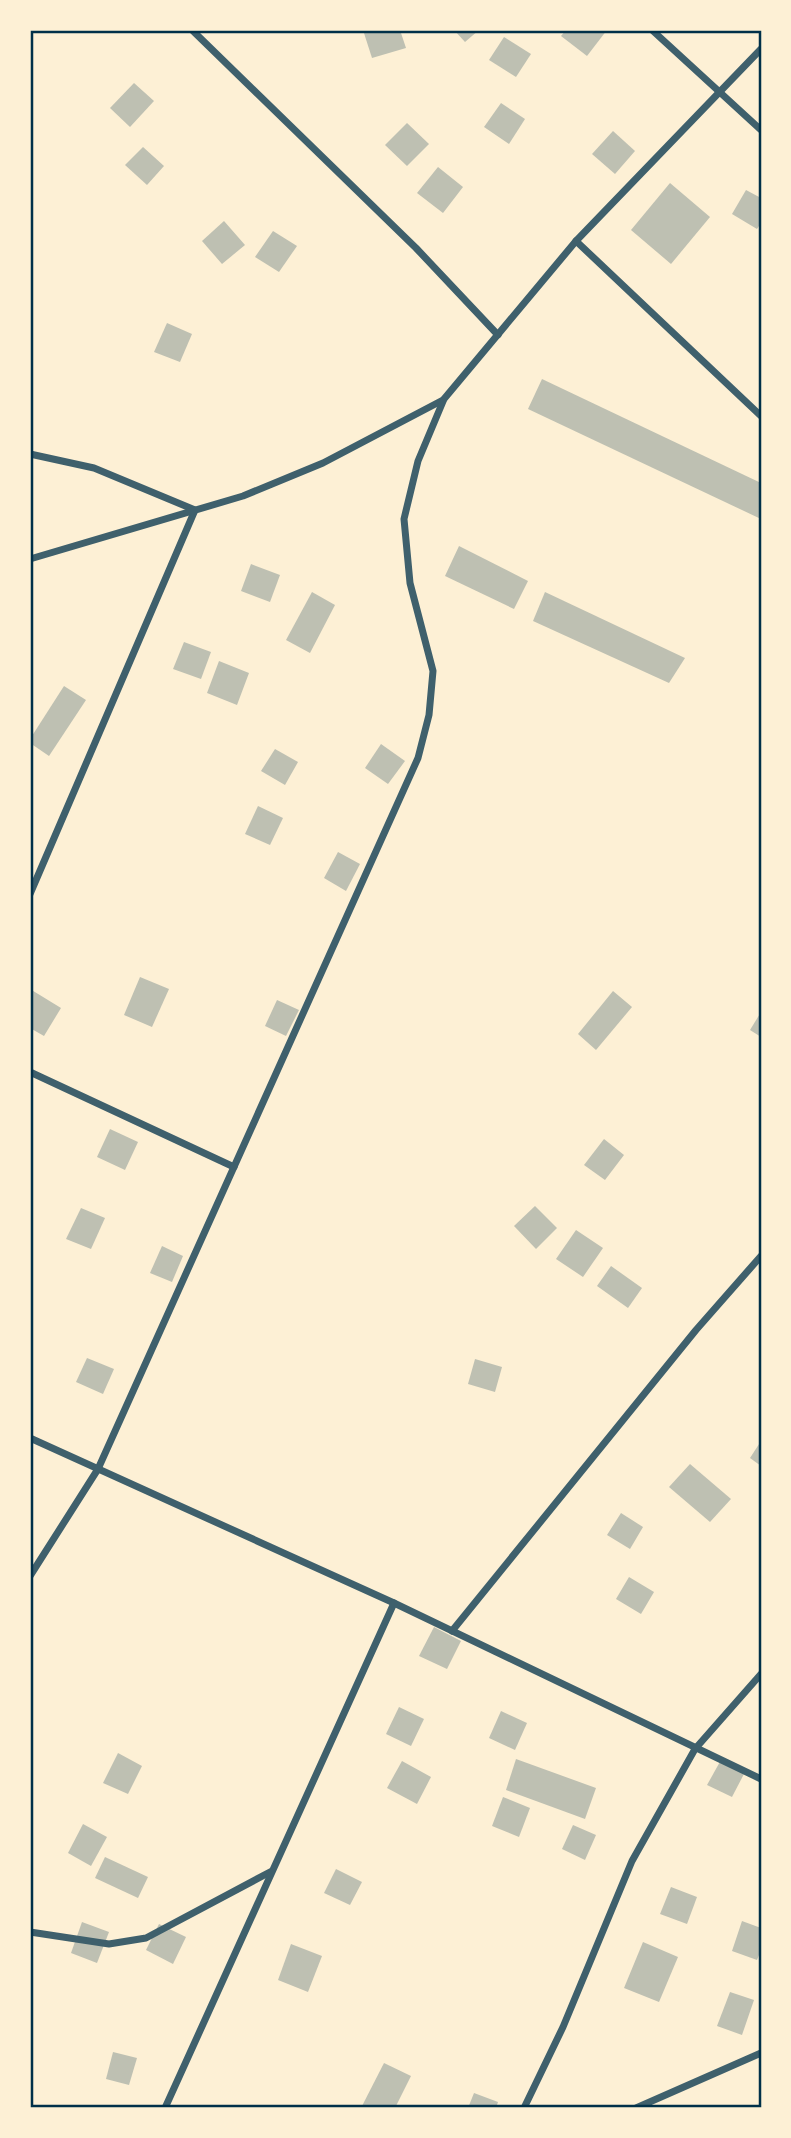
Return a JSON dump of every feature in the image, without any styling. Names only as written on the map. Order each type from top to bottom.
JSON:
[{"type":"street","points":[[192,30],[416,248],[498,335]]},
{"type":"street","points":[[652,30],[761,130]]},
{"type":"street","points":[[30,1576],[99,1469],[418,758],[429,715],[433,671],[410,583],[404,519],[418,461],[444,399],[576,241],[761,49]]},
{"type":"street","points":[[576,241],[761,416]]},
{"type":"street","points":[[30,559],[243,496],[323,463],[444,399]]},
{"type":"street","points":[[30,454],[94,468],[195,510]]},
{"type":"street","points":[[30,894],[195,510]]},
{"type":"street","points":[[30,1072],[234,1167]]},
{"type":"street","points":[[452,1630],[696,1330],[761,1257]]},
{"type":"street","points":[[30,1438],[452,1630],[761,1779]]},
{"type":"street","points":[[165,2108],[394,1603]]},
{"type":"street","points":[[524,2108],[564,2027],[632,1861],[695,1749],[761,1674]]},
{"type":"street","points":[[30,1932],[109,1944],[146,1938],[271,1872]]},
{"type":"street","points":[[636,2108],[761,2053]]},
{"type":"building","points":[[363,30],[400,30],[406,48],[372,58]]},
{"type":"building","points":[[454,30],[479,30],[465,42]]},
{"type":"building","points":[[566,30],[607,30],[587,56],[561,36]]},
{"type":"building","points":[[504,37],[531,54],[516,77],[489,60]]},
{"type":"building","points":[[134,83],[154,101],[130,127],[110,108]]},
{"type":"building","points":[[501,103],[525,119],[509,144],[484,127]]},
{"type":"building","points":[[407,123],[429,144],[407,166],[385,145]]},
{"type":"building","points":[[613,131],[635,151],[615,174],[592,154]]},
{"type":"building","points":[[143,147],[164,166],[147,185],[125,165]]},
{"type":"building","points":[[438,167],[463,187],[443,213],[417,193]]},
{"type":"building","points":[[670,183],[710,217],[671,264],[631,230]]},
{"type":"building","points":[[746,190],[761,198],[761,223],[757,229],[732,214]]},
{"type":"building","points":[[224,221],[245,245],[222,264],[202,241]]},
{"type":"building","points":[[273,231],[297,246],[279,272],[255,257]]},
{"type":"building","points":[[167,323],[192,334],[180,362],[154,352]]},
{"type":"building","points":[[542,379],[761,483],[761,519],[528,409]]},
{"type":"building","points":[[459,546],[528,581],[514,609],[445,576]]},
{"type":"building","points":[[251,564],[280,575],[270,602],[241,591]]},
{"type":"building","points":[[312,592],[335,605],[310,653],[286,640]]},
{"type":"building","points":[[545,592],[685,658],[669,683],[533,621]]},
{"type":"building","points":[[184,642],[211,652],[201,679],[173,669]]},
{"type":"building","points":[[219,661],[249,673],[237,705],[207,693]]},
{"type":"building","points":[[64,686],[86,700],[49,756],[30,743],[30,739]]},
{"type":"building","points":[[381,744],[405,761],[388,784],[365,768]]},
{"type":"building","points":[[275,749],[298,762],[285,785],[261,771]]},
{"type":"building","points":[[258,806],[283,818],[270,845],[245,834]]},
{"type":"building","points":[[338,852],[360,864],[346,891],[324,878]]},
{"type":"building","points":[[140,977],[169,989],[152,1027],[124,1015]]},
{"type":"building","points":[[30,989],[61,1008],[44,1036],[30,1028]]},
{"type":"building","points":[[613,991],[632,1007],[596,1050],[578,1034]]},
{"type":"building","points":[[277,1000],[299,1010],[286,1036],[265,1026]]},
{"type":"building","points":[[761,1012],[761,1037],[750,1030]]},
{"type":"building","points":[[110,1129],[138,1142],[125,1170],[97,1157]]},
{"type":"building","points":[[604,1139],[624,1155],[605,1180],[584,1165]]},
{"type":"building","points":[[535,1206],[557,1228],[536,1249],[514,1226]]},
{"type":"building","points":[[81,1208],[105,1218],[91,1249],[66,1239]]},
{"type":"building","points":[[576,1230],[603,1248],[583,1277],[556,1259]]},
{"type":"building","points":[[162,1246],[183,1256],[172,1282],[150,1273]]},
{"type":"building","points":[[611,1266],[642,1288],[628,1308],[597,1286]]},
{"type":"building","points":[[87,1358],[114,1369],[103,1394],[76,1382]]},
{"type":"building","points":[[475,1359],[502,1367],[495,1392],[468,1384]]},
{"type":"building","points":[[761,1441],[761,1466],[750,1458]]},
{"type":"building","points":[[690,1464],[731,1499],[710,1522],[669,1487]]},
{"type":"building","points":[[621,1513],[643,1527],[630,1549],[607,1535]]},
{"type":"building","points":[[629,1577],[654,1592],[641,1614],[616,1599]]},
{"type":"building","points":[[434,1627],[461,1641],[447,1669],[419,1656]]},
{"type":"building","points":[[399,1707],[424,1719],[411,1746],[386,1734]]},
{"type":"building","points":[[501,1711],[527,1723],[515,1750],[489,1738]]},
{"type":"building","points":[[118,1753],[142,1766],[128,1794],[103,1783]]},
{"type":"building","points":[[516,1759],[596,1788],[585,1819],[506,1790]]},
{"type":"building","points":[[721,1760],[745,1772],[732,1797],[707,1785]]},
{"type":"building","points":[[402,1761],[431,1777],[417,1804],[387,1788]]},
{"type":"building","points":[[503,1797],[530,1808],[519,1837],[492,1826]]},
{"type":"building","points":[[83,1824],[107,1837],[91,1866],[68,1853]]},
{"type":"building","points":[[573,1825],[596,1835],[585,1860],[562,1849]]},
{"type":"building","points":[[105,1857],[148,1877],[138,1898],[95,1878]]},
{"type":"building","points":[[336,1869],[362,1882],[350,1905],[324,1893]]},
{"type":"building","points":[[671,1887],[697,1897],[687,1924],[660,1914]]},
{"type":"building","points":[[742,1921],[761,1928],[761,1950],[757,1960],[732,1951]]},
{"type":"building","points":[[82,1922],[109,1932],[97,1963],[71,1953]]},
{"type":"building","points":[[159,1924],[186,1937],[173,1964],[146,1950]]},
{"type":"building","points":[[643,1942],[678,1957],[659,2002],[624,1988]]},
{"type":"building","points":[[291,1944],[322,1956],[308,1992],[278,1980]]},
{"type":"building","points":[[730,1992],[754,2000],[742,2035],[717,2026]]},
{"type":"building","points":[[113,2052],[137,2058],[129,2085],[106,2079]]},
{"type":"building","points":[[384,2063],[411,2076],[395,2108],[361,2108]]},
{"type":"building","points":[[474,2093],[498,2102],[496,2108],[468,2108]]}]
